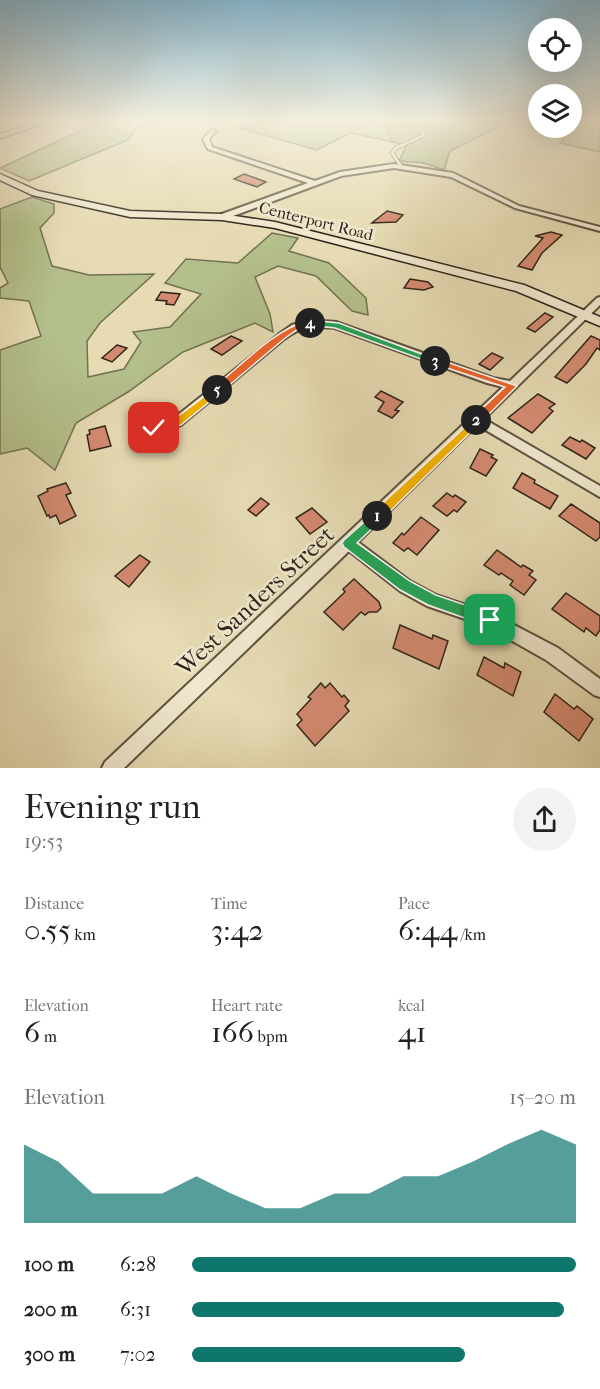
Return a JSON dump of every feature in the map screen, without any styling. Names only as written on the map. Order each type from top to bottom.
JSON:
[{"type":"main road","name":"Centerport Road","points":[[0,177],[35,193],[130,214],[222,218],[275,225],[520,288],[600,322]]},
{"type":"street","points":[[237,157],[315,183]]},
{"type":"street","points":[[222,218],[356,170],[401,166],[453,175],[517,207],[600,229]]},
{"type":"street","name":"West Sanders Street","points":[[111,768],[600,300]]},
{"type":"street","points":[[154,428],[177,422],[281,337],[295,327],[308,323],[336,325],[481,378],[512,386]]},
{"type":"street","points":[[477,420],[600,492]]},
{"type":"street","points":[[348,543],[405,586],[432,600],[490,620],[552,654],[600,689]]},
{"type":"lane","points":[[395,157],[401,166]]},
{"type":"green space","points":[[24,157],[87,157],[29,181],[0,168]]},
{"type":"green space","points":[[401,157],[448,157],[444,170],[424,163],[399,161]]},
{"type":"green space","points":[[32,197],[54,204],[54,213],[40,228],[52,266],[89,275],[154,274],[100,323],[87,341],[88,377],[124,369],[141,342],[133,332],[170,327],[201,294],[165,283],[186,259],[238,263],[272,233],[298,238],[289,251],[329,263],[366,298],[368,315],[352,311],[316,276],[278,266],[255,277],[270,314],[273,332],[255,323],[183,352],[128,392],[76,423],[55,470],[27,448],[0,454],[0,350],[41,336],[29,301],[0,298],[0,288],[8,283],[0,267],[0,209]]},
{"type":"building","points":[[244,174],[266,182],[257,187],[234,179]]},
{"type":"building","points":[[387,211],[403,215],[396,222],[372,223]]},
{"type":"building","points":[[551,232],[562,235],[542,253],[532,270],[518,266],[543,238],[535,236]]},
{"type":"building","points":[[410,279],[428,282],[433,287],[424,290],[404,288]]},
{"type":"building","points":[[161,292],[180,294],[174,305],[166,304],[167,301],[156,300]]},
{"type":"building","points":[[545,313],[553,317],[535,332],[527,328]]},
{"type":"building","points":[[231,336],[242,341],[222,355],[211,349]]},
{"type":"building","points":[[591,336],[600,340],[600,350],[597,348],[586,364],[567,383],[555,377]]},
{"type":"building","points":[[117,345],[127,348],[112,362],[102,358]]},
{"type":"building","points":[[492,353],[503,358],[490,370],[479,364]]},
{"type":"building","points":[[381,391],[403,402],[395,410],[399,411],[392,418],[378,411],[384,402],[375,397]]},
{"type":"building","points":[[538,394],[555,404],[549,408],[553,411],[532,433],[508,418]]},
{"type":"building","points":[[105,426],[111,446],[90,451],[87,435],[90,434],[89,430]]},
{"type":"building","points":[[570,437],[580,442],[582,440],[595,448],[586,459],[562,445]]},
{"type":"building","points":[[480,449],[493,455],[491,457],[497,460],[486,476],[470,468]]},
{"type":"building","points":[[522,473],[535,480],[534,483],[558,496],[550,509],[513,488]]},
{"type":"building","points":[[66,483],[71,493],[66,495],[76,516],[60,524],[56,515],[50,518],[49,515],[47,516],[38,496],[48,491],[47,489]]},
{"type":"building","points":[[447,493],[466,502],[457,512],[454,510],[447,516],[433,506]]},
{"type":"building","points":[[261,498],[269,504],[256,516],[248,510]]},
{"type":"building","points":[[571,504],[600,523],[600,537],[596,541],[559,516]]},
{"type":"building","points":[[312,508],[327,522],[310,534],[296,518]]},
{"type":"building","points":[[421,517],[439,530],[417,555],[408,548],[404,551],[393,543],[402,533],[404,535]]},
{"type":"building","points":[[497,550],[521,567],[523,565],[533,571],[529,575],[536,580],[524,595],[510,585],[513,581],[484,565]]},
{"type":"building","points":[[140,555],[150,562],[129,587],[115,576]]},
{"type":"building","points":[[354,579],[379,602],[381,608],[377,612],[369,612],[365,615],[361,612],[343,630],[324,612],[345,592],[343,589]]},
{"type":"building","points":[[566,593],[600,616],[600,630],[596,636],[586,628],[584,632],[552,609]]},
{"type":"building","points":[[400,625],[432,639],[433,635],[448,641],[439,669],[393,648]]},
{"type":"building","points":[[484,657],[504,668],[505,663],[521,672],[513,696],[477,675]]},
{"type":"building","points":[[321,683],[325,688],[330,683],[342,697],[344,695],[349,701],[345,706],[349,711],[315,746],[297,725],[302,720],[297,714],[311,699],[308,697]]},
{"type":"building","points":[[555,694],[574,709],[577,706],[593,719],[579,741],[544,712]]},
{"type":"route","points":[[154,428],[177,422],[281,337],[295,327],[308,323],[321,322],[336,325],[491,381],[512,386],[348,543],[405,586],[432,600],[490,620]]}]
